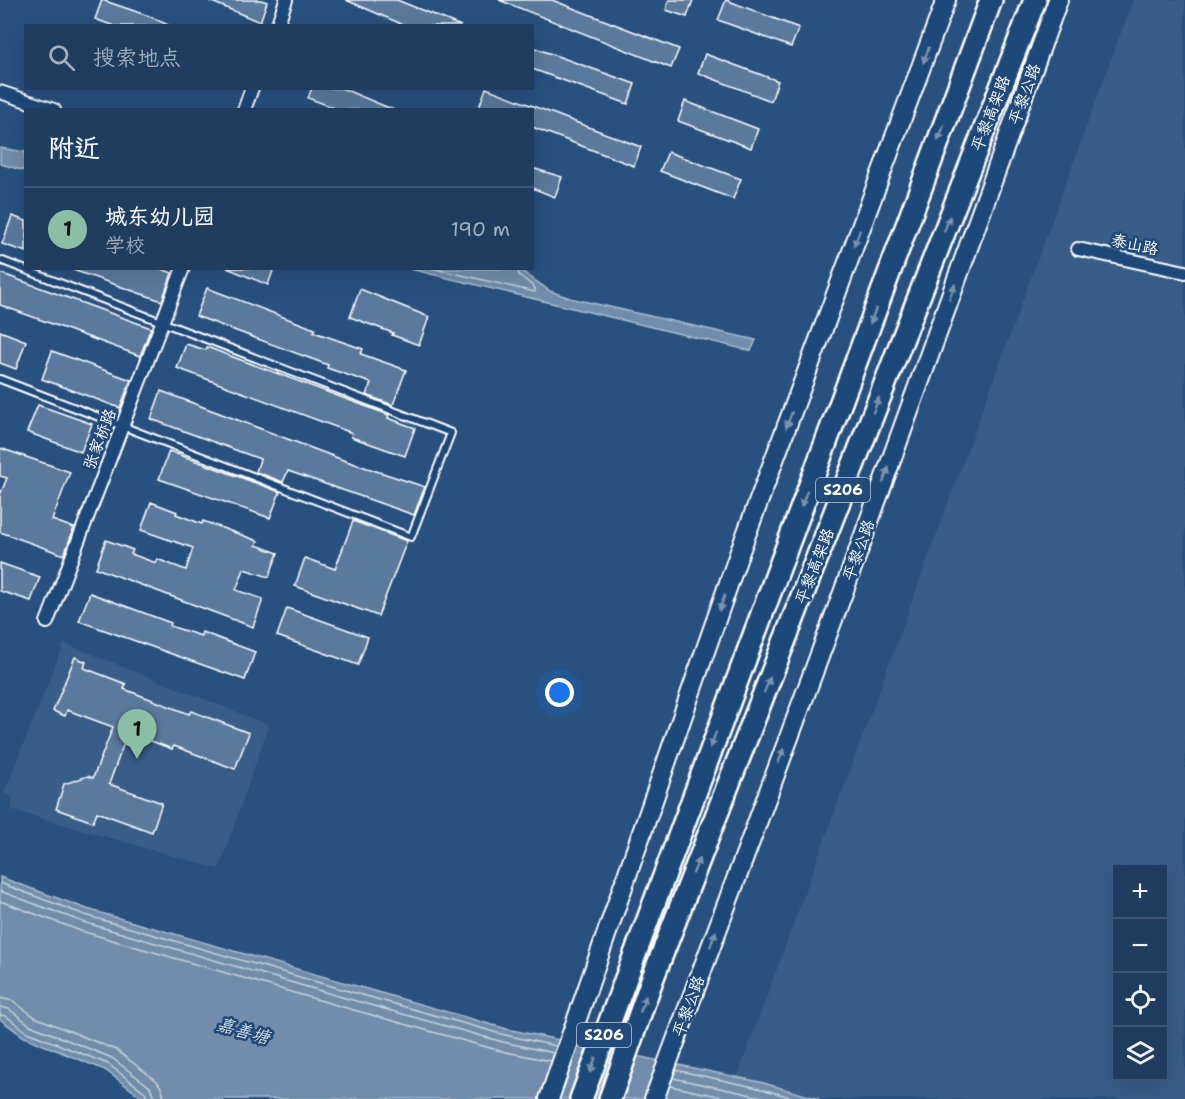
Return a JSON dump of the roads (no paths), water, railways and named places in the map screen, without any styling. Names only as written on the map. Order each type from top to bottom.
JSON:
[{"type":"highway","name":"平黎高架路","points":[[580,1099],[991,0]]},
{"type":"highway","name":"平黎高架路","points":[[610,1099],[652,980],[1035,0]]},
{"type":"main road","points":[[549,1099],[741,551],[946,0]]},
{"type":"main road","name":"平黎公路","points":[[654,1099],[847,582],[1058,0]]},
{"type":"street","points":[[278,24],[286,0]]},
{"type":"street","points":[[245,108],[251,90]]},
{"type":"street","points":[[0,92],[48,108]]},
{"type":"street","name":"泰山路","points":[[1078,249],[1185,272]]},
{"type":"street","name":"张家桥路","points":[[47,622],[182,270]]},
{"type":"lane","points":[[0,260],[24,269]]},
{"type":"lane","points":[[0,379],[411,537],[451,433],[26,270]]},
{"type":"water","points":[[0,148],[24,152],[24,171],[0,164]]},
{"type":"water","points":[[414,270],[520,270],[550,291],[570,298],[756,340],[751,351]]},
{"type":"water","name":"嘉善塘","points":[[0,877],[87,909],[507,1029],[760,1082],[819,1099],[144,1099],[105,1070],[24,1037],[0,1019]]},
{"type":"place","name":"城东幼儿园","points":[[137,759]]}]
